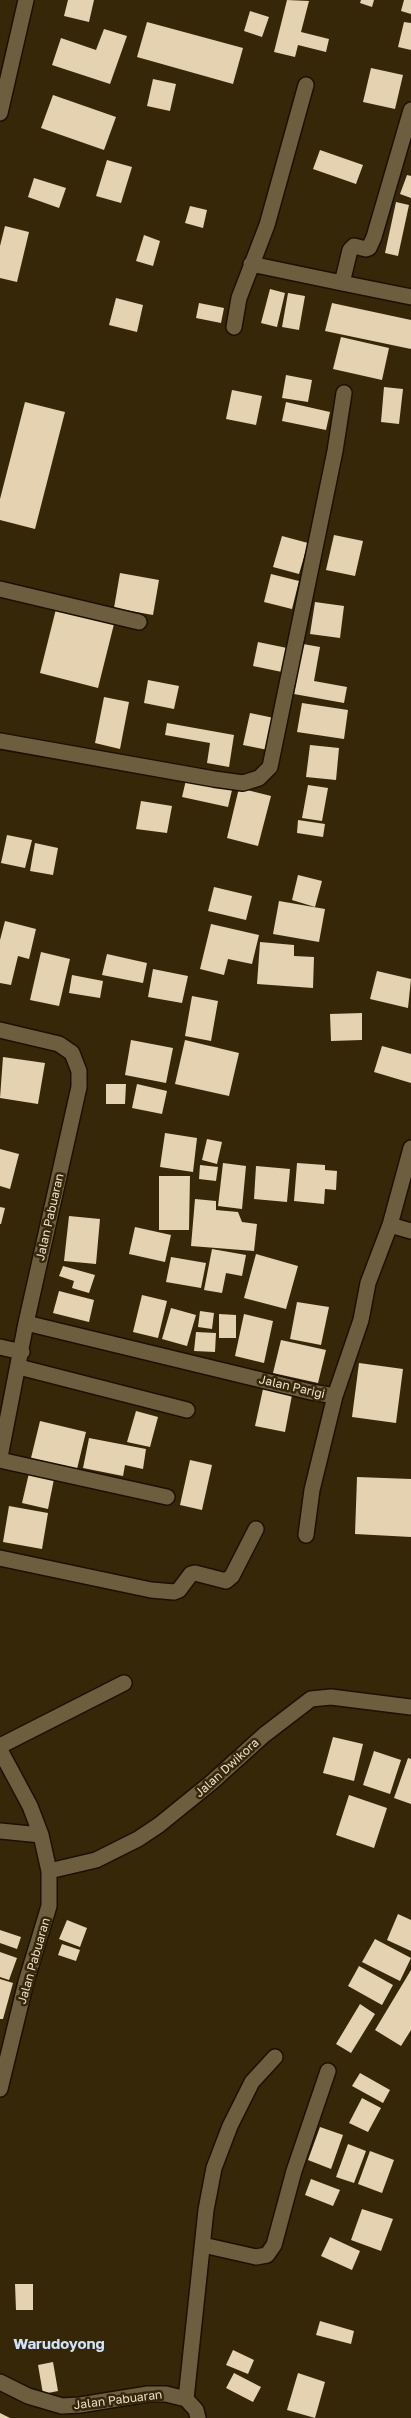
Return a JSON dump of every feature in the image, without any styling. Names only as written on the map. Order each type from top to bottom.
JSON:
[{"type":"street","points":[[0,113],[26,0]]},
{"type":"street","points":[[234,327],[239,298],[267,225],[306,85]]},
{"type":"street","points":[[342,283],[350,250],[354,246],[369,248],[374,237],[411,110]]},
{"type":"street","points":[[251,264],[411,297]]},
{"type":"street","points":[[0,741],[243,783],[259,778],[270,767],[335,451],[344,394]]},
{"type":"street","points":[[0,589],[139,622]]},
{"type":"street","name":"Jalan Pabuaran","points":[[0,1030],[59,1044],[72,1053],[79,1071],[79,1087],[26,1324],[0,1459]]},
{"type":"street","name":"Jalan Parigi","points":[[26,1324],[332,1396],[358,1330],[368,1283],[390,1225],[411,1148]]},
{"type":"street","points":[[390,1225],[411,1231]]},
{"type":"street","points":[[0,1347],[20,1360],[187,1410]]},
{"type":"street","points":[[306,1535],[312,1490],[332,1396]]},
{"type":"street","points":[[0,1459],[168,1497]]},
{"type":"street","points":[[0,1558],[151,1590],[174,1592],[179,1590],[191,1574],[195,1573],[226,1581],[232,1576],[256,1529]]},
{"type":"street","points":[[0,1746],[124,1683]]},
{"type":"street","name":"Jalan Dwikora","points":[[49,1871],[96,1860],[138,1839],[160,1825],[212,1782],[264,1735],[311,1699],[331,1697],[411,1707]]},
{"type":"street","name":"Jalan Pabuaran","points":[[0,1750],[30,1806],[41,1836],[49,1871],[49,1906],[26,1982],[0,2089]]},
{"type":"street","points":[[0,1831],[41,1836]]},
{"type":"street","points":[[198,2418],[196,2410],[186,2399],[206,2210],[214,2168],[230,2126],[252,2082],[275,2057]]},
{"type":"street","points":[[203,2245],[256,2258],[267,2255],[271,2250],[294,2171],[328,2071]]},
{"type":"street","name":"Jalan Pabuaran","points":[[0,2382],[28,2396],[62,2406],[148,2394],[166,2394],[186,2399]]},
{"type":"building","points":[[68,0],[94,0],[89,22],[64,16]]},
{"type":"building","points":[[287,0],[309,1],[301,32],[329,39],[326,52],[298,45],[295,57],[274,52]]},
{"type":"building","points":[[361,0],[374,0],[372,7],[360,3]]},
{"type":"building","points":[[404,0],[411,0],[411,14],[401,11]]},
{"type":"building","points":[[250,11],[269,17],[262,37],[244,31]]},
{"type":"building","points":[[147,22],[243,48],[233,84],[137,57]]},
{"type":"building","points":[[404,22],[411,23],[411,50],[398,47]]},
{"type":"building","points":[[104,29],[127,36],[110,84],[52,65],[61,38],[96,50]]},
{"type":"building","points":[[371,68],[403,75],[395,109],[363,102]]},
{"type":"building","points":[[153,79],[176,84],[170,111],[147,106]]},
{"type":"building","points":[[53,95],[116,117],[104,150],[41,128]]},
{"type":"building","points":[[320,150],[363,165],[356,184],[313,169]]},
{"type":"building","points":[[107,160],[132,167],[121,203],[96,196]]},
{"type":"building","points":[[407,175],[411,176],[411,198],[400,194]]},
{"type":"building","points":[[34,178],[66,188],[59,208],[28,197]]},
{"type":"building","points":[[396,202],[409,205],[398,256],[385,253]]},
{"type":"building","points":[[190,206],[207,210],[203,228],[185,223]]},
{"type":"building","points":[[5,226],[29,232],[17,282],[0,278],[0,246]]},
{"type":"building","points":[[144,235],[160,241],[153,266],[136,261]]},
{"type":"building","points":[[270,289],[285,293],[277,327],[261,323]]},
{"type":"building","points":[[288,293],[305,296],[299,330],[282,327]]},
{"type":"building","points":[[116,298],[143,305],[137,332],[109,325]]},
{"type":"building","points":[[199,303],[224,308],[221,323],[196,318]]},
{"type":"building","points":[[332,303],[411,320],[411,349],[325,331]]},
{"type":"building","points":[[341,337],[389,348],[382,380],[333,369]]},
{"type":"building","points":[[286,375],[312,380],[308,402],[282,398]]},
{"type":"building","points":[[384,387],[403,389],[399,424],[381,422]]},
{"type":"building","points":[[232,390],[262,396],[256,425],[226,419]]},
{"type":"building","points":[[25,402],[65,412],[35,529],[0,520],[0,499]]},
{"type":"building","points":[[286,402],[330,412],[326,430],[282,421]]},
{"type":"building","points":[[334,535],[363,541],[355,576],[326,570]]},
{"type":"building","points":[[282,536],[308,543],[299,574],[273,567]]},
{"type":"building","points":[[120,573],[159,580],[153,615],[114,608]]},
{"type":"building","points":[[271,574],[299,581],[292,609],[264,602]]},
{"type":"building","points":[[315,602],[344,606],[340,638],[310,634]]},
{"type":"building","points":[[56,609],[114,624],[98,688],[40,673]]},
{"type":"building","points":[[258,642],[287,648],[282,672],[253,666]]},
{"type":"building","points":[[303,644],[320,647],[314,681],[347,687],[344,703],[294,694]]},
{"type":"building","points":[[148,680],[179,686],[174,709],[144,703]]},
{"type":"building","points":[[104,697],[129,702],[120,749],[95,743]]},
{"type":"building","points":[[302,703],[348,710],[344,739],[297,732]]},
{"type":"building","points":[[250,713],[274,718],[268,750],[243,745]]},
{"type":"building","points":[[167,723],[234,735],[229,767],[207,763],[210,743],[165,735]]},
{"type":"building","points":[[310,745],[339,748],[336,780],[306,777]]},
{"type":"building","points":[[186,780],[232,790],[228,807],[182,797]]},
{"type":"building","points":[[308,785],[328,788],[322,821],[302,818]]},
{"type":"building","points":[[239,788],[271,796],[258,846],[227,838]]},
{"type":"building","points":[[141,801],[172,806],[167,833],[136,829]]},
{"type":"building","points":[[298,820],[325,824],[323,837],[297,833]]},
{"type":"building","points":[[7,835],[32,840],[25,868],[1,863]]},
{"type":"building","points":[[35,843],[58,848],[53,875],[30,871]]},
{"type":"building","points":[[298,875],[322,881],[315,907],[292,900]]},
{"type":"building","points":[[214,887],[252,896],[246,920],[208,911]]},
{"type":"building","points":[[279,901],[325,909],[319,942],[273,934]]},
{"type":"building","points":[[5,921],[36,929],[29,959],[18,956],[11,985],[0,983],[0,940]]},
{"type":"building","points":[[211,924],[259,935],[252,964],[228,959],[224,975],[200,969]]},
{"type":"building","points":[[260,942],[294,945],[294,956],[314,957],[313,988],[257,984]]},
{"type":"building","points":[[41,952],[70,959],[59,1006],[30,1000]]},
{"type":"building","points":[[107,954],[147,963],[143,983],[102,975]]},
{"type":"building","points":[[153,969],[188,976],[182,1003],[148,997]]},
{"type":"building","points":[[377,971],[411,979],[408,1008],[370,999]]},
{"type":"building","points":[[72,975],[103,981],[100,998],[69,993]]},
{"type":"building","points":[[192,996],[218,1001],[211,1041],[185,1036]]},
{"type":"building","points":[[362,1013],[362,1040],[331,1041],[330,1014]]},
{"type":"building","points":[[131,1040],[173,1048],[166,1083],[125,1075]]},
{"type":"building","points":[[185,1040],[239,1053],[229,1096],[175,1084]]},
{"type":"building","points":[[382,1046],[411,1054],[411,1083],[374,1072]]},
{"type":"building","points":[[3,1057],[45,1063],[38,1104],[0,1098]]},
{"type":"building","points":[[106,1084],[126,1084],[125,1104],[106,1104]]},
{"type":"building","points":[[137,1084],[167,1091],[162,1114],[132,1108]]},
{"type":"building","points":[[165,1133],[197,1138],[193,1172],[160,1167]]},
{"type":"building","points":[[207,1139],[222,1142],[217,1164],[202,1160]]},
{"type":"building","points":[[0,1149],[19,1154],[10,1189],[0,1186]]},
{"type":"building","points":[[223,1163],[246,1166],[242,1209],[218,1206]]},
{"type":"building","points":[[297,1163],[325,1165],[325,1170],[337,1171],[336,1190],[325,1189],[324,1204],[294,1201]]},
{"type":"building","points":[[200,1165],[218,1167],[216,1181],[199,1179]]},
{"type":"building","points":[[256,1166],[290,1169],[287,1202],[254,1199]]},
{"type":"building","points":[[159,1176],[190,1176],[189,1230],[159,1230]]},
{"type":"building","points":[[195,1199],[216,1201],[216,1210],[238,1212],[242,1222],[257,1224],[254,1251],[191,1246]]},
{"type":"building","points":[[0,1207],[5,1208],[1,1224],[0,1224]]},
{"type":"building","points":[[69,1216],[100,1219],[96,1264],[64,1261]]},
{"type":"building","points":[[135,1227],[171,1235],[165,1262],[129,1254]]},
{"type":"building","points":[[212,1249],[246,1255],[242,1276],[226,1273],[222,1293],[204,1290]]},
{"type":"building","points":[[256,1254],[298,1266],[286,1309],[244,1298]]},
{"type":"building","points":[[171,1257],[206,1263],[201,1288],[166,1282]]},
{"type":"building","points":[[63,1266],[95,1275],[89,1293],[72,1288],[74,1281],[59,1276]]},
{"type":"building","points":[[59,1291],[94,1300],[89,1322],[53,1313]]},
{"type":"building","points":[[142,1295],[167,1301],[158,1338],[133,1332]]},
{"type":"building","points":[[297,1302],[329,1307],[321,1345],[290,1339]]},
{"type":"building","points":[[171,1308],[196,1315],[187,1346],[162,1339]]},
{"type":"building","points":[[200,1311],[214,1313],[212,1329],[198,1327]]},
{"type":"building","points":[[219,1314],[236,1315],[236,1338],[219,1338]]},
{"type":"building","points":[[244,1314],[273,1321],[264,1363],[235,1356]]},
{"type":"building","points":[[196,1332],[216,1333],[215,1352],[194,1351]]},
{"type":"building","points":[[281,1340],[326,1350],[318,1383],[273,1373]]},
{"type":"building","points":[[359,1363],[403,1369],[396,1423],[352,1417]]},
{"type":"building","points":[[263,1389],[292,1395],[285,1432],[255,1426]]},
{"type":"building","points":[[136,1411],[158,1417],[150,1447],[127,1442]]},
{"type":"building","points":[[40,1421],[86,1432],[77,1469],[31,1458]]},
{"type":"building","points":[[89,1438],[146,1449],[143,1469],[125,1465],[123,1476],[83,1468]]},
{"type":"building","points":[[190,1460],[212,1465],[202,1510],[180,1505]]},
{"type":"building","points":[[29,1473],[54,1479],[48,1509],[22,1503]]},
{"type":"building","points":[[357,1477],[411,1479],[411,1537],[355,1534]]},
{"type":"building","points":[[9,1506],[48,1513],[42,1549],[3,1542]]},
{"type":"building","points":[[333,1737],[363,1744],[354,1781],[323,1773]]},
{"type":"building","points":[[374,1751],[401,1760],[390,1794],[363,1785]]},
{"type":"building","points":[[408,1758],[411,1759],[411,1804],[394,1798]]},
{"type":"building","points":[[349,1795],[387,1808],[374,1848],[336,1835]]},
{"type":"building","points":[[398,1914],[411,1920],[411,1951],[387,1940]]},
{"type":"building","points":[[67,1920],[87,1928],[80,1947],[59,1939]]},
{"type":"building","points":[[0,1930],[21,1937],[17,1949],[0,1943]]},
{"type":"building","points":[[375,1939],[411,1958],[400,1981],[362,1962]]},
{"type":"building","points":[[62,1944],[80,1950],[76,1961],[58,1955]]},
{"type":"building","points":[[0,1952],[17,1958],[9,1980],[0,1977]]},
{"type":"building","points":[[359,1966],[393,1985],[382,2005],[348,1986]]},
{"type":"building","points":[[411,1970],[411,2030],[401,2046],[375,2030]]},
{"type":"building","points":[[0,1979],[13,1983],[3,2019],[0,2019]]},
{"type":"building","points":[[360,2004],[375,2014],[351,2053],[336,2044]]},
{"type":"building","points":[[360,2073],[390,2090],[383,2103],[352,2086]]},
{"type":"building","points":[[362,2098],[381,2108],[368,2132],[349,2123]]},
{"type":"building","points":[[320,2127],[343,2135],[331,2169],[308,2160]]},
{"type":"building","points":[[348,2144],[366,2151],[354,2183],[336,2177]]},
{"type":"building","points":[[370,2151],[394,2160],[382,2193],[358,2184]]},
{"type":"building","points":[[311,2179],[340,2190],[333,2206],[305,2195]]},
{"type":"building","points":[[362,2209],[393,2219],[381,2251],[351,2240]]},
{"type":"building","points":[[330,2237],[360,2251],[352,2270],[321,2256]]},
{"type":"building","points":[[15,2284],[33,2284],[33,2310],[16,2310]]},
{"type":"building","points":[[320,2321],[354,2331],[351,2344],[316,2335]]},
{"type":"building","points":[[233,2350],[254,2360],[248,2374],[226,2365]]},
{"type":"building","points":[[53,2362],[58,2391],[43,2394],[38,2365]]},
{"type":"building","points":[[234,2373],[261,2387],[253,2402],[226,2388]]},
{"type":"building","points":[[298,2373],[325,2382],[315,2418],[287,2410]]},
{"type":"building","points":[[0,2413],[10,2418],[0,2418]]},
{"type":"district","name":"Warudoyong","points":[[59,2344]]}]
